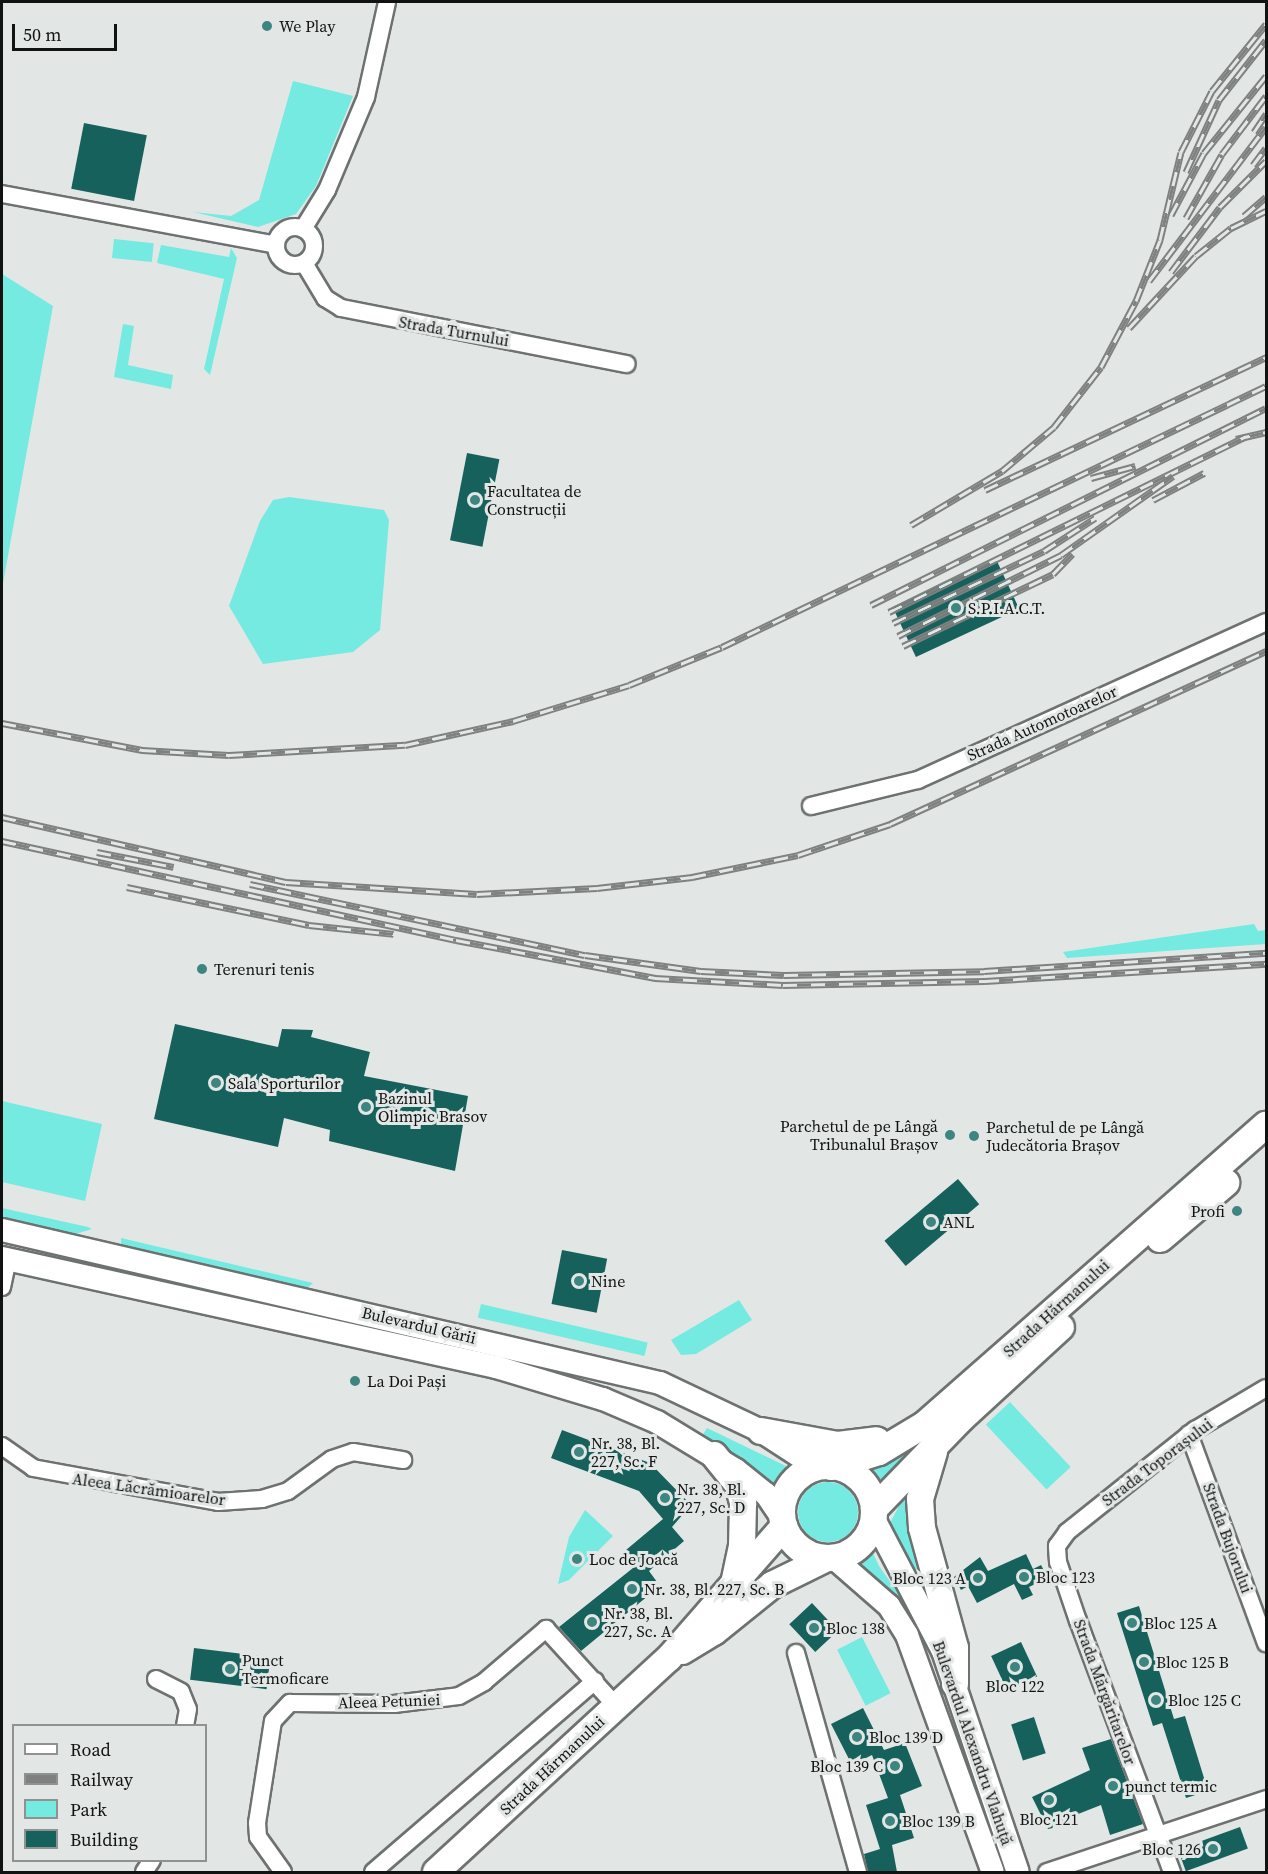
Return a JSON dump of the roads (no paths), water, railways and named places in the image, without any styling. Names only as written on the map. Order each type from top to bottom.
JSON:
[{"type":"main road","name":"Strada Hărmanului","points":[[824,1467],[879,1452],[947,1406],[1266,1125]]},
{"type":"main road","name":"Strada Hărmanului","points":[[874,1514],[945,1434],[1266,1148]]},
{"type":"main road","name":"Bulevardul Gării","points":[[2,1230],[600,1366],[660,1383],[761,1431],[824,1467]]},
{"type":"main road","name":"Bulevardul Gării","points":[[5,1259],[536,1378],[631,1410],[714,1455],[753,1481],[783,1522]]},
{"type":"main road","points":[[761,1431],[838,1445],[907,1435]]},
{"type":"main road","points":[[945,1434],[927,1466],[920,1499],[922,1528],[955,1648],[955,1684]]},
{"type":"main road","points":[[714,1455],[738,1485],[742,1503],[742,1546],[734,1585]]},
{"type":"main road","points":[[824,1467],[844,1469],[865,1485],[874,1514],[860,1545],[831,1558],[797,1546],[783,1522],[788,1489],[802,1474],[824,1467]]},
{"type":"main road","name":"Bulevardul Alexandru Vlahuță","points":[[874,1514],[889,1556],[921,1604],[955,1684],[1018,1872]]},
{"type":"main road","name":"Strada Hărmanului","points":[[436,1872],[669,1658],[734,1585],[783,1522]]},
{"type":"main road","name":"Strada Hărmanului","points":[[669,1658],[714,1632],[772,1585],[831,1558]]},
{"type":"main road","name":"Bulevardul Alexandru Vlahuță","points":[[831,1558],[874,1590],[904,1630],[993,1872]]},
{"type":"street","points":[[303,229],[327,190],[366,97],[387,2]]},
{"type":"street","points":[[2,194],[276,244],[287,263],[304,263],[314,248],[303,229]]},
{"type":"street","points":[[276,244],[286,230],[303,229]]},
{"type":"street","name":"Strada Turnului","points":[[304,263],[325,298],[341,308],[627,364]]},
{"type":"street","name":"Strada Automotoarelor","points":[[811,806],[918,780],[1266,622]]},
{"type":"street","points":[[2,1287],[5,1259]]},
{"type":"street","name":"Strada Toporașului","points":[[1057,1546],[1067,1532],[1189,1434],[1266,1388]]},
{"type":"street","name":"Strada Bujorului","points":[[1189,1434],[1266,1643]]},
{"type":"street","name":"Aleea Lăcrămioarelor","points":[[2,1446],[22,1464],[41,1470],[218,1502],[262,1499],[303,1482],[333,1459],[353,1452],[403,1460]]},
{"type":"street","name":"Strada Mărgăritarelor","points":[[1057,1546],[1058,1562],[1078,1621],[1172,1872]]},
{"type":"street","name":"Aleea Petuniei","points":[[283,1872],[257,1832],[273,1721],[282,1707],[301,1701],[394,1704],[459,1696],[484,1682],[546,1629],[616,1706]]},
{"type":"street","points":[[796,1653],[858,1872]]},
{"type":"street","points":[[156,1679],[182,1692],[188,1709],[185,1724]]},
{"type":"street","points":[[373,1872],[595,1681]]},
{"type":"street","points":[[1047,1872],[1159,1837],[1266,1799]]},
{"type":"railway","points":[[911,525],[1002,471],[1054,427],[1101,367],[1136,301],[1160,240],[1181,152],[1212,91],[1266,24]]},
{"type":"railway","points":[[1186,172],[1219,100],[1266,40]]},
{"type":"railway","points":[[1171,215],[1204,153],[1266,76]]},
{"type":"railway","points":[[1186,218],[1222,154],[1266,96]]},
{"type":"railway","points":[[1254,132],[1266,114]]},
{"type":"railway","points":[[1149,281],[1266,127]]},
{"type":"railway","points":[[1253,165],[1266,148]]},
{"type":"railway","points":[[1171,272],[1220,207],[1266,161]]},
{"type":"railway","points":[[1244,216],[1266,197]]},
{"type":"railway","points":[[1129,328],[1196,256],[1231,228],[1266,211]]},
{"type":"railway","points":[[985,490],[1266,357]]},
{"type":"railway","points":[[2,723],[142,750],[229,755],[405,745],[513,721],[629,685],[722,647],[1266,386]]},
{"type":"railway","points":[[871,605],[1266,408]]},
{"type":"railway","points":[[1236,439],[1266,432]]},
{"type":"railway","points":[[889,612],[1244,437]]},
{"type":"railway","points":[[1091,478],[1135,466]]},
{"type":"railway","points":[[1153,500],[1204,473]]},
{"type":"railway","points":[[898,636],[1061,555],[1173,476]]},
{"type":"railway","points":[[893,623],[1044,551],[1095,518]]},
{"type":"railway","points":[[903,646],[1053,574],[1072,554]]},
{"type":"railway","points":[[2,817],[286,882],[477,894],[597,888],[692,877],[798,855],[890,824],[1266,651]]},
{"type":"railway","points":[[2,841],[456,940],[655,978],[783,985],[985,981],[1266,964]]},
{"type":"railway","points":[[97,852],[174,867]]},
{"type":"railway","points":[[250,884],[585,955],[701,971],[784,975],[984,971],[1266,953]]},
{"type":"railway","points":[[127,887],[309,925],[394,934]]},
{"type":"place","name":"We Play","points":[[267,26]]},
{"type":"place","name":"Facultatea de Construcții","points":[[475,500]]},
{"type":"place","name":"S.P.I.A.C.T.","points":[[956,608]]},
{"type":"place","name":"Terenuri tenis","points":[[202,969]]},
{"type":"place","name":"Sala Sporturilor","points":[[216,1083]]},
{"type":"place","name":"Bazinul Olimpic Brasov","points":[[366,1107]]},
{"type":"place","name":"Parchetul de pe Lângă Tribunalul Brașov","points":[[950,1135]]},
{"type":"place","name":"Parchetul de pe Lângă Judecătoria Brașov","points":[[974,1136]]},
{"type":"place","name":"Profi","points":[[1237,1211]]},
{"type":"place","name":"ANL","points":[[931,1222]]},
{"type":"place","name":"Nine","points":[[579,1281]]},
{"type":"place","name":"La Doi Pași","points":[[355,1381]]},
{"type":"place","name":"Nr. 38, Bl. 227, Sc. F","points":[[579,1452]]},
{"type":"place","name":"Nr. 38, Bl. 227, Sc. D","points":[[665,1498]]},
{"type":"place","name":"Loc de Joacă","points":[[577,1559]]},
{"type":"place","name":"Bloc 123","points":[[1024,1577]]},
{"type":"place","name":"Bloc 123 A","points":[[978,1578]]},
{"type":"place","name":"Nr. 38, Bl. 227, Sc. B","points":[[632,1589]]},
{"type":"place","name":"Nr. 38, Bl. 227, Sc. A","points":[[592,1622]]},
{"type":"place","name":"Bloc 125 A","points":[[1132,1623]]},
{"type":"place","name":"Bloc 138","points":[[814,1628]]},
{"type":"place","name":"Bloc 125 B","points":[[1144,1662]]},
{"type":"place","name":"Bloc 122","points":[[1015,1667]]},
{"type":"place","name":"Punct Termoficare","points":[[230,1669]]},
{"type":"place","name":"Bloc 125 C","points":[[1156,1700]]},
{"type":"place","name":"Bloc 139 D","points":[[857,1737]]},
{"type":"place","name":"Bloc 139 C","points":[[895,1766]]},
{"type":"place","name":"punct termic","points":[[1113,1786]]},
{"type":"place","name":"Bloc 121","points":[[1049,1800]]},
{"type":"place","name":"Bloc 139 B","points":[[890,1821]]},
{"type":"place","name":"Bloc 126","points":[[1213,1849]]}]
